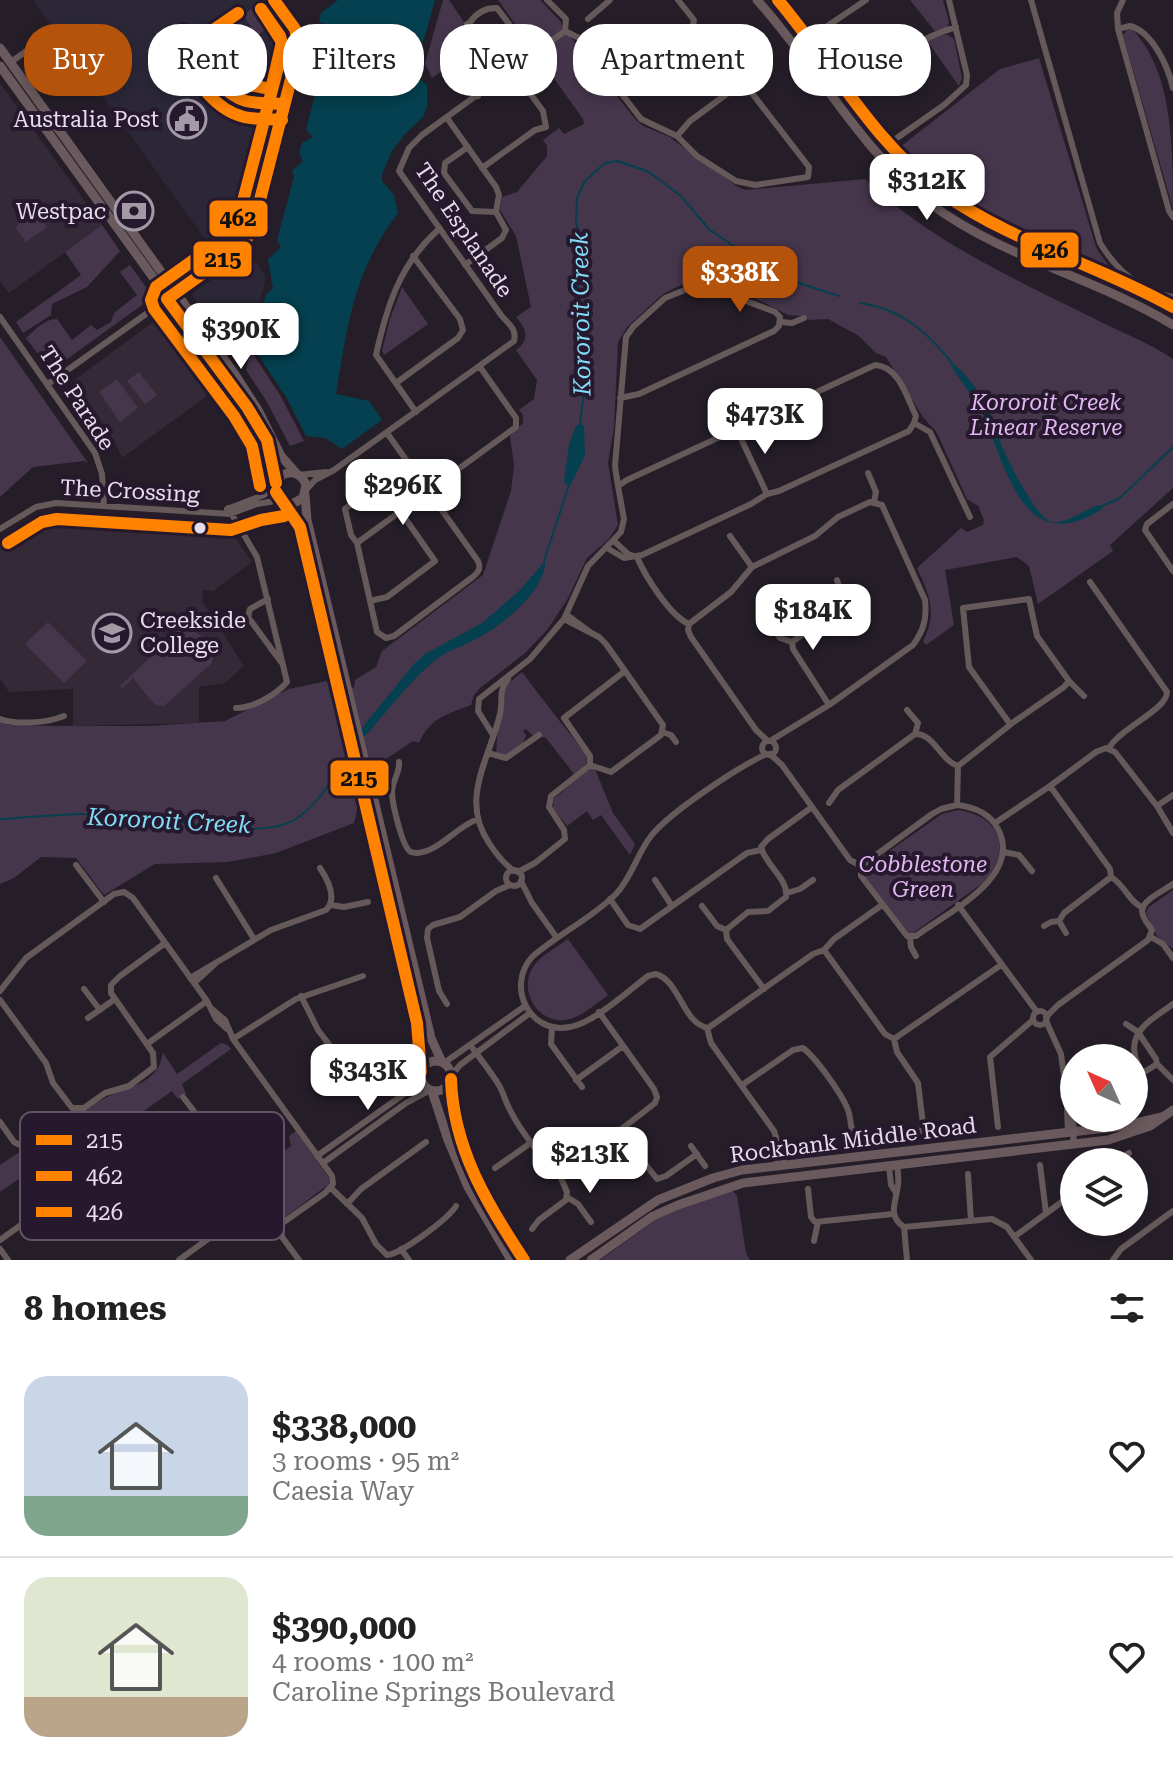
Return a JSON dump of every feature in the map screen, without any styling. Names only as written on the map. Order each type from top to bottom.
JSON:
[{"type":"main road","points":[[759,0],[861,132],[898,175],[922,197],[972,231],[1151,312],[1173,325]]},
{"type":"main road","points":[[0,48],[3,66],[247,407],[267,440],[276,493],[297,518],[348,709]]},
{"type":"main road","points":[[3,66],[176,292],[247,392],[285,464],[305,481],[307,520],[417,1023],[423,1084],[431,1090],[468,1187],[511,1260]]},
{"type":"main road","points":[[167,299],[176,292]]},
{"type":"main road","points":[[276,484],[286,473],[298,474]]},
{"type":"main road","points":[[282,501],[294,503],[306,491]]},
{"type":"main road","points":[[362,770],[431,1038],[451,1077],[451,1106],[463,1146],[489,1203],[524,1260]]},
{"type":"main road","points":[[421,1073],[427,1064],[443,1063]]},
{"type":"main road","points":[[431,1090],[442,1090],[451,1077]]},
{"type":"main road","name":"Rockbank Middle Road","points":[[591,1260],[653,1216],[743,1183],[1108,1140],[1132,1134],[1173,1110]]},
{"type":"main road","name":"Rockbank Middle Road","points":[[1148,1120],[1162,1117]]},
{"type":"main road","name":"Rockbank Middle Road","points":[[570,1260],[658,1200],[728,1174],[781,1165],[1071,1132]]},
{"type":"main road","points":[[892,1153],[893,1166]]},
{"type":"main road","points":[[781,1165],[783,1177]]},
{"type":"main road","points":[[728,1174],[738,1176],[743,1183]]},
{"type":"street","points":[[176,292],[241,246],[252,231],[299,48],[295,29],[274,0]]},
{"type":"street","points":[[547,0],[566,19],[565,31],[573,35]]},
{"type":"street","points":[[588,19],[610,0]]},
{"type":"street","points":[[678,0],[694,20],[693,24]]},
{"type":"street","points":[[834,24],[866,0]]},
{"type":"street","points":[[884,136],[892,144],[955,97],[966,85],[967,75],[949,0]]},
{"type":"street","points":[[1031,0],[1100,243],[1127,276],[1143,287],[1173,297]]},
{"type":"street","points":[[1123,0],[1117,13],[1118,29],[1173,217]]},
{"type":"street","points":[[467,24],[489,9],[497,8],[509,24]]},
{"type":"street","points":[[856,100],[850,90],[888,62],[927,37],[956,27]]},
{"type":"street","points":[[1118,29],[1133,27],[1140,31],[1163,58],[1173,88]]},
{"type":"street","name":"The Esplanade","points":[[557,37],[565,31]]},
{"type":"street","points":[[3,66],[24,52]]},
{"type":"street","name":"The Esplanade","points":[[306,491],[315,480],[334,470],[511,344],[515,335],[399,171],[409,148],[478,96]]},
{"type":"street","points":[[482,168],[535,130],[546,127],[543,111],[532,96]]},
{"type":"street","points":[[624,96],[645,122],[677,136],[697,156],[743,184],[789,182],[808,177],[809,167],[754,96]]},
{"type":"street","points":[[677,136],[685,126],[725,96]]},
{"type":"street","points":[[447,118],[498,191],[496,212],[506,230],[504,236],[465,265]]},
{"type":"street","points":[[468,147],[445,163],[444,173],[472,211],[496,212]]},
{"type":"street","points":[[416,412],[376,355],[386,309],[401,274],[413,256],[439,229]]},
{"type":"street","points":[[396,383],[458,338],[463,330],[460,319],[413,256]]},
{"type":"street","points":[[493,735],[477,706],[482,695],[510,676],[539,650],[566,617],[588,566],[621,532],[624,519],[615,466],[626,337],[652,308],[679,290],[695,286],[726,286],[741,299],[775,312],[781,322]]},
{"type":"street","points":[[48,384],[167,299]]},
{"type":"street","name":"The Parade","points":[[0,317],[95,453],[102,474],[104,506]]},
{"type":"street","points":[[781,322],[792,323],[804,318]]},
{"type":"street","points":[[620,398],[639,394],[741,347],[774,331],[781,322]]},
{"type":"street","points":[[607,548],[624,558],[637,557],[767,494],[909,431],[916,416],[899,380],[886,367],[875,365],[618,486]]},
{"type":"street","points":[[357,543],[518,424],[480,367]]},
{"type":"street","points":[[914,423],[930,432],[970,517]]},
{"type":"street","points":[[737,430],[767,494]]},
{"type":"street","points":[[387,433],[480,568],[476,575],[394,636],[386,638],[377,632],[357,543],[351,535],[345,509],[407,463]]},
{"type":"street","name":"The Esplanade","points":[[298,474],[334,470]]},
{"type":"street","points":[[868,473],[876,492],[874,502]]},
{"type":"street","name":"The Crossing","points":[[229,511],[264,495],[276,484]]},
{"type":"street","name":"The Crossing","points":[[0,529],[36,507],[56,503],[216,513],[282,501]]},
{"type":"street","points":[[707,1028],[698,1024],[667,980],[658,974],[648,976],[573,1027],[552,1027],[538,1021],[528,1010],[520,983],[524,968],[537,952],[610,899],[626,881],[655,831],[769,748],[790,731],[913,645],[921,634],[927,615],[925,600],[882,505],[874,502],[838,517],[815,536],[752,567],[731,592],[689,624],[688,630],[756,730],[769,748],[782,765],[850,860],[861,866]]},
{"type":"street","points":[[1173,504],[1147,524],[1145,530],[1173,571]]},
{"type":"street","points":[[229,511],[257,557],[287,682],[249,707],[236,708]]},
{"type":"street","points":[[370,601],[387,597],[435,561],[400,511]]},
{"type":"street","points":[[730,536],[752,567]]},
{"type":"street","points":[[614,541],[627,553],[637,557],[675,614],[689,624]]},
{"type":"street","points":[[792,642],[835,611],[847,608],[837,580]]},
{"type":"street","points":[[995,823],[1096,752],[1109,748],[1119,734],[1170,700],[1165,686],[1090,582]]},
{"type":"street","points":[[268,599],[250,609],[248,617],[284,665]]},
{"type":"street","points":[[1010,724],[969,667],[963,608],[1029,599],[1037,636],[1069,681],[1084,696]]},
{"type":"street","points":[[566,617],[606,644],[663,725],[661,735],[611,772],[590,765]]},
{"type":"street","points":[[774,629],[780,638],[792,642]]},
{"type":"street","points":[[792,642],[793,649],[829,705]]},
{"type":"street","points":[[447,1004],[439,991],[427,938],[428,929],[460,917],[565,839],[564,830],[549,807],[550,799],[590,765],[590,756],[564,718],[625,671]]},
{"type":"street","points":[[510,676],[500,692],[497,721],[476,789],[478,819],[482,832],[501,860],[509,882],[532,903]]},
{"type":"street","points":[[957,805],[958,766],[1069,681]]},
{"type":"street","points":[[491,688],[500,692]]},
{"type":"street","points":[[907,710],[918,723],[915,734]]},
{"type":"street","points":[[0,719],[8,722],[64,716]]},
{"type":"street","points":[[488,726],[497,721]]},
{"type":"street","points":[[525,730],[532,740]]},
{"type":"street","points":[[662,732],[671,735],[676,742]]},
{"type":"street","points":[[829,803],[838,790],[915,734],[921,733],[948,763],[958,766]]},
{"type":"street","points":[[488,753],[506,758],[539,735]]},
{"type":"street","points":[[1109,748],[1157,806],[1173,833]]},
{"type":"street","points":[[399,762],[392,797],[408,850],[415,853],[428,851],[478,819]]},
{"type":"street","points":[[1050,786],[1110,869],[1111,877],[1132,901],[1143,908]]},
{"type":"street","points":[[1157,806],[1173,795]]},
{"type":"street","points":[[861,866],[941,809],[957,805],[976,808],[995,823],[1002,838],[1003,852],[999,868],[990,881],[910,937]]},
{"type":"street","points":[[787,893],[761,850],[762,844],[812,807]]},
{"type":"street","points":[[610,899],[628,925],[637,929],[646,926],[747,853],[761,850]]},
{"type":"street","points":[[1003,852],[1019,855],[1032,871]]},
{"type":"street","points":[[501,860],[518,875],[532,903],[557,938]]},
{"type":"street","points":[[76,865],[104,902]]},
{"type":"street","points":[[861,866],[861,876],[902,933],[910,937]]},
{"type":"street","points":[[320,868],[328,883],[331,905]]},
{"type":"street","points":[[509,882],[518,875]]},
{"type":"street","points":[[1044,926],[1059,921],[1064,913],[1111,877]]},
{"type":"street","points":[[216,878],[254,939]]},
{"type":"street","points":[[655,880],[672,906]]},
{"type":"street","points":[[726,930],[748,912],[772,909],[784,900],[787,893],[813,880]]},
{"type":"street","points":[[998,1127],[990,1057],[998,1048],[1151,937],[1152,930],[1144,917],[1143,908],[1173,884]]},
{"type":"street","points":[[0,991],[26,958],[118,893],[128,893],[212,1009],[225,1020],[233,1039],[332,1176],[331,1188],[284,1222]]},
{"type":"street","points":[[192,980],[254,939],[293,921],[323,912],[331,905],[344,907],[368,902]]},
{"type":"street","points":[[707,1028],[813,954],[824,950],[834,939],[882,905]]},
{"type":"street","points":[[958,905],[1052,1036],[1060,1052]]},
{"type":"street","points":[[702,906],[717,926],[726,930]]},
{"type":"street","points":[[1059,921],[1066,933]]},
{"type":"street","points":[[726,930],[727,939],[764,989]]},
{"type":"street","points":[[910,937],[916,956]]},
{"type":"street","points":[[1151,937],[1172,954]]},
{"type":"street","points":[[0,1000],[46,1063],[53,1083],[72,1108],[84,1108],[105,1093],[129,1086],[152,1070],[156,1060],[111,989],[113,982],[165,943]]},
{"type":"street","points":[[742,1085],[793,1050],[803,1048],[843,1101],[854,1137],[864,1140],[913,1134],[923,1127],[918,1083],[897,1052],[894,1039],[885,1034],[824,950]]},
{"type":"street","points":[[894,1039],[1001,965]]},
{"type":"street","points":[[233,1039],[268,1014],[301,996],[363,976]]},
{"type":"street","points":[[84,989],[100,1010]]},
{"type":"street","points":[[301,996],[318,1030],[348,1069],[357,1069],[385,1052],[401,1051]]},
{"type":"street","points":[[88,1018],[115,999]]},
{"type":"street","points":[[147,1044],[207,1001]]},
{"type":"street","points":[[1134,1044],[1143,1025],[1173,1004]]},
{"type":"street","points":[[443,1063],[473,1050],[528,1010]]},
{"type":"street","points":[[558,1171],[620,1132],[655,1103],[657,1097],[599,1012]]},
{"type":"street","points":[[1126,1024],[1138,1032],[1157,1064],[1173,1080]]},
{"type":"street","points":[[552,1027],[551,1044],[582,1087]]},
{"type":"street","points":[[707,1028],[711,1043],[774,1131],[781,1165]]},
{"type":"street","points":[[576,1080],[623,1046]]},
{"type":"street","points":[[451,1077],[473,1050]]},
{"type":"street","points":[[473,1050],[499,1086],[511,1113],[549,1166],[558,1171],[567,1197],[576,1202],[591,1222]]},
{"type":"street","points":[[1148,1070],[1157,1064]]},
{"type":"street","points":[[317,1156],[404,1094],[421,1073]]},
{"type":"street","points":[[323,1163],[406,1103],[431,1090]]},
{"type":"street","points":[[183,1097],[194,1112]]},
{"type":"street","points":[[0,1122],[14,1142],[20,1145]]},
{"type":"street","points":[[620,1132],[657,1179],[662,1179],[697,1154]]},
{"type":"street","points":[[1071,1132],[1072,1144]]},
{"type":"street","points":[[347,1204],[361,1189],[426,1142]]},
{"type":"street","points":[[495,1168],[532,1142]]},
{"type":"street","points":[[691,1146],[705,1166]]},
{"type":"street","points":[[1040,1165],[1046,1213]]},
{"type":"street","points":[[893,1166],[896,1193],[893,1214],[897,1223],[904,1227],[992,1219],[1000,1222],[1031,1260]]},
{"type":"street","points":[[968,1174],[971,1221]]},
{"type":"street","points":[[331,1188],[365,1221],[385,1257],[450,1214],[456,1206]]},
{"type":"street","points":[[808,1189],[811,1217],[818,1222],[893,1214]]},
{"type":"street","points":[[532,1229],[567,1197]]},
{"type":"street","points":[[1014,1237],[1060,1203]]},
{"type":"street","points":[[1110,1260],[1173,1211]]},
{"type":"street","points":[[814,1241],[818,1222]]},
{"type":"street","points":[[0,1240],[20,1226]]},
{"type":"street","points":[[904,1227],[907,1260]]},
{"type":"street","points":[[179,1260],[207,1240]]},
{"type":"street","points":[[284,1240],[299,1260]]},
{"type":"street","points":[[0,1249],[8,1260]]},
{"type":"street","points":[[401,1249],[409,1260]]},
{"type":"shaded area","points":[[33,0],[266,0],[284,24],[283,73],[244,236],[218,257],[102,96],[132,96],[132,24],[50,24]]},
{"type":"shaded area","points":[[0,83],[102,225],[9,293],[0,281]]},
{"type":"shaded area","points":[[249,253],[265,275],[265,282],[256,316],[238,331],[247,344],[234,354],[193,293]]},
{"type":"shaded area","points":[[168,311],[219,387],[122,458],[114,440],[73,381]]},
{"type":"shaded area","name":"Creekside College","points":[[64,513],[225,523],[252,562],[213,591],[203,590],[202,601],[244,666],[225,683],[199,687],[199,723],[73,726],[73,689],[9,692],[0,679],[0,540],[38,517]]},
{"type":"green space","points":[[443,0],[449,0],[463,24],[440,24],[440,72],[432,78],[425,64]]},
{"type":"green space","name":"Kororoit Creek Linear Reserve","points":[[498,0],[540,0],[573,40],[573,96],[617,96],[643,126],[668,136],[738,187],[746,190],[865,179],[916,221],[972,256],[1173,359],[1173,488],[1110,545],[1113,551],[1038,604],[1029,566],[1017,557],[945,570],[954,625],[926,645],[923,641],[930,622],[930,604],[917,568],[961,528],[967,532],[983,525],[984,520],[978,506],[967,499],[937,433],[923,417],[886,357],[876,353],[859,336],[828,319],[809,320],[804,316],[788,315],[721,281],[685,283],[663,294],[627,327],[618,342],[614,427],[608,463],[618,525],[608,540],[587,558],[567,600],[547,630],[525,653],[480,688],[471,705],[440,718],[428,728],[419,743],[413,741],[353,781],[358,806],[354,823],[276,853],[228,862],[155,864],[104,895],[76,858],[41,857],[14,878],[0,884],[0,721],[9,725],[149,726],[225,721],[289,689],[327,681],[331,695],[354,687],[355,680],[376,667],[382,651],[483,575],[511,491],[514,466],[510,436],[523,423],[519,410],[534,399],[537,380],[516,350],[525,334],[516,317],[531,307],[516,236],[500,210],[502,197],[517,192],[547,156],[547,146],[543,140],[559,128],[564,134],[584,124],[557,83],[557,24],[515,24]]},
{"type":"green space","points":[[910,0],[943,0],[949,22],[947,27],[935,31]]},
{"type":"green space","points":[[262,2],[277,21],[267,26],[249,24],[243,15]]},
{"type":"green space","points":[[1132,29],[1146,47],[1163,89],[1171,136],[1173,209],[1123,35]]},
{"type":"green space","points":[[946,34],[954,39],[962,78],[959,86],[931,47],[931,40]]},
{"type":"green space","points":[[1039,58],[1096,247],[1110,267],[1128,284],[1149,296],[1173,303],[1173,316],[989,228],[921,183],[891,154],[1000,69]]},
{"type":"green space","points":[[249,197],[253,199],[243,227],[222,246],[213,233],[246,209]]},
{"type":"green space","points":[[36,212],[47,227],[26,242],[15,227]]},
{"type":"green space","points":[[102,225],[120,251],[87,287],[52,304],[51,315],[23,333],[16,322],[81,275],[65,252]]},
{"type":"green space","points":[[130,265],[153,297],[63,362],[41,358],[26,338],[44,323],[57,319],[72,340],[91,325],[97,330],[111,322],[114,313],[137,295],[120,272]]},
{"type":"green space","points":[[402,287],[428,324],[384,355],[382,351],[390,319]]},
{"type":"green space","points":[[0,337],[88,463],[33,467],[0,497]]},
{"type":"green space","points":[[251,351],[280,395],[304,441],[290,446],[246,370]]},
{"type":"green space","points":[[139,372],[157,395],[145,404],[127,381]]},
{"type":"green space","points":[[117,379],[138,408],[120,422],[99,392]]},
{"type":"green space","points":[[48,622],[87,661],[64,683],[25,644]]},
{"type":"green space","points":[[187,622],[187,627],[210,647],[212,663],[164,706],[154,704],[133,678],[122,689],[120,686]]},
{"type":"green space","points":[[522,672],[587,756],[586,764],[574,774],[546,738],[532,735],[526,729],[523,731],[526,735],[523,743],[506,755],[496,753],[506,685]]},
{"type":"green space","points":[[594,767],[613,813],[635,844],[630,855],[601,815],[593,820],[587,811],[567,826],[553,808],[554,798],[583,772]]},
{"type":"green space","name":"Cobblestone Green","points":[[958,810],[984,819],[993,827],[1000,847],[998,859],[983,883],[913,933],[908,933],[866,878],[865,868],[942,814]]},
{"type":"green space","points":[[1173,890],[1172,948],[1157,936],[1146,913],[1149,907]]},
{"type":"green space","points":[[568,939],[608,995],[577,1017],[555,1020],[539,1011],[533,1003],[529,995],[529,976],[540,959]]},
{"type":"green space","points":[[221,1043],[231,1049],[182,1084],[186,1094],[178,1099],[172,1091],[142,1112],[84,1112],[150,1077],[156,1071],[163,1053],[177,1074]]},
{"type":"green space","points":[[296,1131],[329,1178],[329,1184],[284,1218],[284,1151],[291,1146],[289,1136]]},
{"type":"green space","points":[[18,1153],[20,1178],[0,1192],[0,1165]]},
{"type":"green space","points":[[731,1190],[737,1195],[746,1253],[750,1260],[600,1260],[657,1219],[678,1208]]},
{"type":"water","points":[[338,0],[435,0],[424,38],[424,24],[325,24],[319,23],[321,13]]},
{"type":"water","points":[[424,82],[427,85],[427,107],[423,117],[392,151],[382,174],[382,181],[394,195],[398,213],[383,235],[362,278],[349,321],[336,394],[369,401],[382,420],[342,449],[325,438],[306,436],[286,397],[252,346],[266,294],[273,289],[268,259],[281,247],[277,240],[294,177],[292,171],[303,161],[299,153],[302,143],[313,137],[306,130],[315,96],[424,96]]},
{"type":"water","points":[[949,361],[983,398],[1014,472],[1045,518],[1058,522],[1099,505],[1103,507],[1101,510],[1074,522],[1052,523],[1035,515],[1010,481],[982,413]]},
{"type":"water","points":[[581,423],[584,426],[585,455],[569,488],[564,481],[569,444],[576,426]]},
{"type":"water","points":[[545,561],[539,583],[521,606],[488,632],[434,661],[366,735],[361,738],[356,735],[414,664],[425,654],[482,623],[520,590]]},
{"type":"waterway","name":"Kororoit Creek","points":[[580,423],[585,385],[576,305],[582,259],[576,223],[577,198],[585,181],[605,163],[618,161],[649,172],[681,196],[709,229],[742,252],[770,261],[787,279],[839,296]]},
{"type":"waterway","name":"Kororoit Creek","points":[[860,303],[888,310],[912,323],[952,363]]},
{"type":"waterway","name":"Kororoit Creek","points":[[1102,506],[1120,498],[1173,447]]},
{"type":"waterway","name":"Kororoit Creek","points":[[544,561],[568,488]]},
{"type":"waterway","name":"Kororoit Creek","points":[[0,819],[97,814],[231,828],[277,826],[294,820],[311,807],[349,754]]},
{"type":"transit line","name":"215","points":[[274,0],[295,29],[299,48],[252,231],[241,246],[167,299],[247,407],[267,440],[276,483]]},
{"type":"transit line","name":"426","points":[[778,0],[875,128],[896,152],[944,194],[999,226],[1173,307]]},
{"type":"transit line","name":"462","points":[[260,486],[252,446],[234,416],[154,309],[151,300],[156,287],[230,234],[237,224],[283,48],[280,36],[261,9]]},
{"type":"transit line","name":"426","points":[[238,13],[206,35],[239,78],[249,85],[271,89],[282,42],[261,9]]},
{"type":"transit line","name":"462","points":[[210,96],[232,113],[282,120]]},
{"type":"transit line","name":"215","points":[[235,96],[246,101],[284,104]]},
{"type":"transit line","name":"215","points":[[276,492],[300,527],[417,1023],[421,1072]]},
{"type":"transit line","name":"462","points":[[8,543],[42,522],[57,519],[231,530],[284,516]]},
{"type":"transit line","name":"215","points":[[451,1079],[453,1104],[465,1152],[497,1218],[524,1260]]},
{"type":"place","name":"Australia Post","points":[[187,119]]},
{"type":"place","name":"Westpac","points":[[134,211]]},
{"type":"place","name":"Creekside College","points":[[112,633]]}]
